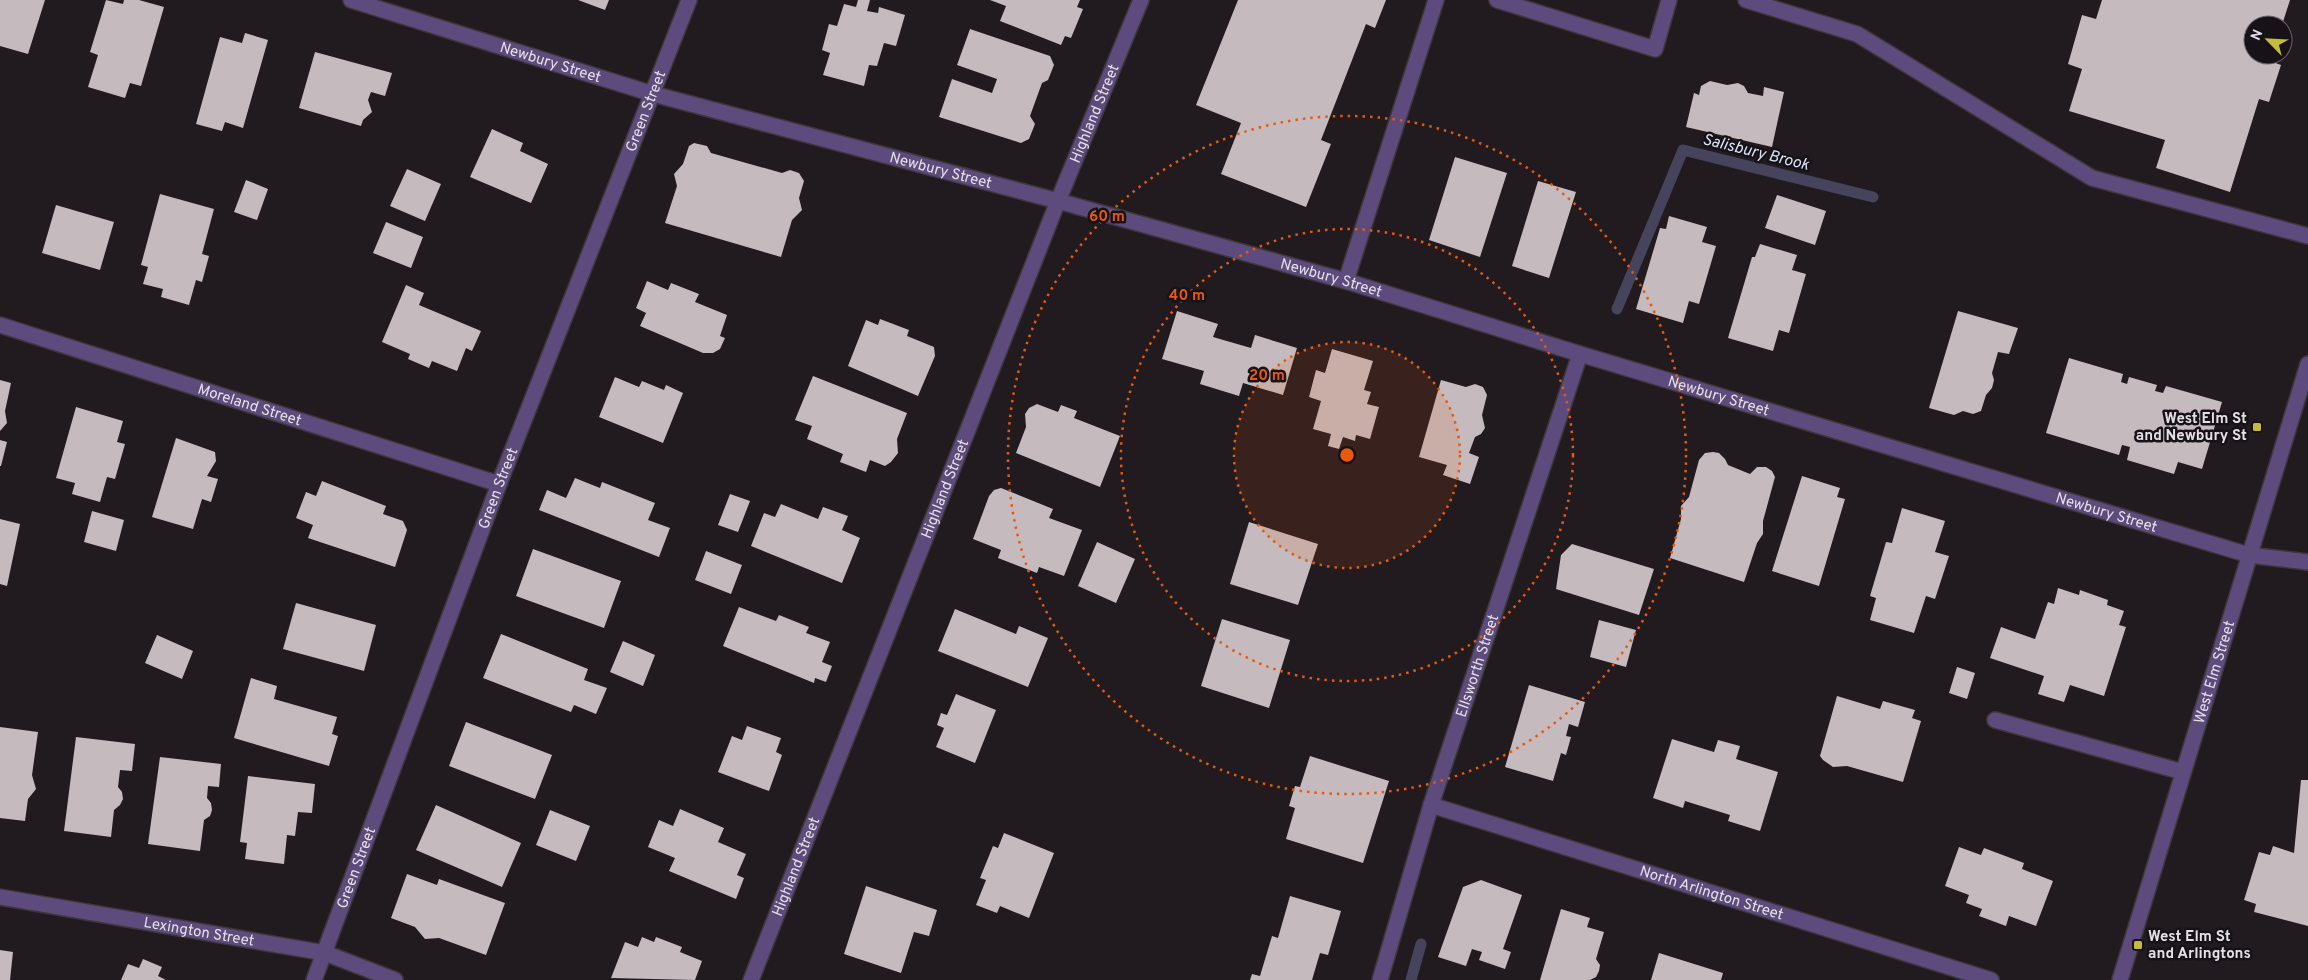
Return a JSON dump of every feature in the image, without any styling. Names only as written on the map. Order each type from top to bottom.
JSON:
[{"type":"street","name":"Newbury Street","points":[[351,0],[654,94],[1058,201],[1346,281],[1580,354],[2249,555],[2308,562]]},
{"type":"street","name":"Green Street","points":[[314,980],[499,484],[654,94],[689,0]]},
{"type":"street","name":"Highland Street","points":[[751,980],[1058,201],[1141,0]]},
{"type":"street","points":[[1346,281],[1436,0]]},
{"type":"street","points":[[1497,0],[1655,49],[1669,0]]},
{"type":"street","points":[[1746,0],[1857,34],[2092,178],[2308,236]]},
{"type":"street","name":"Moreland Street","points":[[0,325],[499,484]]},
{"type":"street","name":"Ellsworth Street","points":[[1380,980],[1431,805],[1580,354]]},
{"type":"street","name":"West Elm Street","points":[[2120,980],[2308,364]]},
{"type":"street","points":[[1995,720],[2184,772]]},
{"type":"street","name":"North Arlington Street","points":[[1431,805],[1991,980]]},
{"type":"street","name":"Lexington Street","points":[[0,897],[325,953],[395,980]]},
{"type":"building","points":[[0,0],[45,0],[28,54],[0,46]]},
{"type":"building","points":[[106,0],[123,4],[124,0],[139,0],[164,7],[141,86],[130,83],[125,98],[88,87],[98,55],[90,52]]},
{"type":"building","points":[[578,0],[609,0],[605,10]]},
{"type":"building","points":[[858,0],[870,0],[867,11],[878,13],[879,7],[905,15],[896,46],[884,43],[877,66],[869,65],[864,86],[823,75],[830,53],[822,50],[829,24],[837,26],[844,4],[856,7]]},
{"type":"building","points":[[990,0],[1080,0],[1077,7],[1083,9],[1071,38],[1065,36],[1061,45],[1000,21],[1006,6]]},
{"type":"building","points":[[1238,0],[1386,0],[1375,28],[1366,24],[1321,140],[1331,144],[1306,207],[1221,174],[1241,123],[1196,105]]},
{"type":"building","points":[[2102,0],[2290,0],[2285,15],[2243,15],[2243,65],[2281,65],[2269,102],[2259,99],[2230,192],[2156,168],[2165,140],[2069,111],[2082,69],[2068,64],[2082,15],[2096,19]]},
{"type":"building","points":[[970,29],[1050,56],[1054,65],[1048,80],[1042,83],[1030,116],[1035,124],[1029,139],[1021,143],[939,117],[952,79],[992,93],[997,79],[957,65]]},
{"type":"building","points":[[245,33],[268,40],[243,128],[225,122],[222,131],[196,124],[220,37],[242,43]]},
{"type":"building","points":[[315,52],[392,73],[385,96],[371,92],[368,100],[372,112],[363,120],[361,126],[299,108]]},
{"type":"building","points":[[1710,81],[1727,85],[1738,83],[1744,86],[1748,93],[1763,96],[1764,87],[1784,92],[1772,147],[1686,127],[1694,93],[1699,95],[1701,86]]},
{"type":"building","points":[[492,129],[523,143],[520,151],[548,164],[531,203],[470,177]]},
{"type":"building","points":[[694,143],[707,146],[711,153],[782,173],[790,170],[799,173],[804,181],[799,198],[802,210],[792,220],[781,257],[665,223],[677,186],[674,174],[683,164],[689,146]]},
{"type":"building","points":[[1455,157],[1507,173],[1480,257],[1429,240]]},
{"type":"building","points":[[407,169],[441,184],[425,221],[390,206]]},
{"type":"building","points":[[246,180],[268,189],[257,220],[234,212]]},
{"type":"building","points":[[1538,181],[1576,192],[1549,278],[1512,266]]},
{"type":"building","points":[[160,194],[214,209],[202,254],[209,256],[202,282],[196,280],[189,305],[161,297],[163,289],[143,284],[148,267],[141,265]]},
{"type":"building","points":[[1777,195],[1826,211],[1815,245],[1765,228]]},
{"type":"building","points":[[56,205],[114,222],[100,270],[42,253]]},
{"type":"building","points":[[1669,216],[1707,227],[1702,242],[1716,246],[1699,304],[1689,301],[1683,323],[1636,309],[1660,228],[1666,229]]},
{"type":"building","points":[[386,222],[423,237],[411,268],[373,253]]},
{"type":"building","points":[[1760,244],[1797,255],[1792,270],[1806,274],[1789,333],[1779,330],[1773,351],[1728,338],[1752,257],[1755,257]]},
{"type":"building","points":[[647,281],[668,290],[671,283],[699,294],[695,302],[727,315],[720,336],[725,338],[720,349],[713,353],[703,353],[640,326],[646,313],[636,308]]},
{"type":"building","points":[[406,285],[424,293],[419,305],[481,331],[472,351],[466,348],[457,371],[432,361],[429,368],[408,359],[410,354],[382,342]]},
{"type":"building","points":[[1177,311],[1218,324],[1213,337],[1251,348],[1255,335],[1297,348],[1283,395],[1243,383],[1239,396],[1200,384],[1204,371],[1162,359]]},
{"type":"building","points":[[1958,311],[2018,328],[2009,354],[1998,352],[1992,373],[1994,380],[1992,388],[1986,395],[1981,411],[1973,414],[1963,411],[1954,415],[1929,408]]},
{"type":"building","points":[[880,319],[909,330],[907,336],[934,347],[935,356],[918,396],[848,366],[866,320],[878,325]]},
{"type":"building","points":[[1332,349],[1373,361],[1364,390],[1371,392],[1367,404],[1379,407],[1370,439],[1356,435],[1355,441],[1343,437],[1339,449],[1328,446],[1331,434],[1313,429],[1321,401],[1309,397],[1316,370],[1325,373]]},
{"type":"building","points":[[2069,358],[2123,374],[2121,382],[2127,384],[2129,377],[2157,385],[2155,391],[2163,393],[2166,386],[2222,402],[2202,469],[2178,462],[2174,474],[2127,460],[2130,447],[2122,445],[2119,455],[2046,433]]},
{"type":"building","points":[[813,376],[907,413],[897,439],[898,453],[891,462],[885,466],[870,460],[866,472],[840,462],[843,454],[807,439],[812,426],[795,420]]},
{"type":"building","points":[[615,377],[639,387],[642,381],[664,390],[666,385],[683,393],[663,443],[599,417]]},
{"type":"building","points":[[0,380],[11,383],[5,411],[7,423],[0,431]]},
{"type":"building","points":[[1441,380],[1466,387],[1475,384],[1483,387],[1487,395],[1482,415],[1485,428],[1481,434],[1475,437],[1469,453],[1479,457],[1470,484],[1443,475],[1447,465],[1419,457]]},
{"type":"building","points":[[1037,404],[1058,412],[1061,405],[1077,411],[1074,418],[1120,436],[1100,487],[1016,453],[1026,427],[1025,414],[1029,408]]},
{"type":"building","points":[[76,407],[123,421],[117,442],[125,444],[115,479],[107,477],[100,502],[72,494],[75,483],[56,478]]},
{"type":"building","points":[[176,438],[215,452],[216,461],[207,476],[218,479],[211,502],[202,499],[193,529],[152,517]]},
{"type":"building","points":[[0,440],[7,442],[1,466],[0,466]]},
{"type":"building","points":[[1705,453],[1719,453],[1728,465],[1750,474],[1757,467],[1766,467],[1772,471],[1775,477],[1763,521],[1763,534],[1757,543],[1744,582],[1670,558],[1681,519],[1681,506],[1689,497],[1699,460]]},
{"type":"building","points":[[1802,476],[1840,488],[1837,497],[1845,499],[1819,586],[1772,571]]},
{"type":"building","points":[[575,478],[600,488],[602,482],[655,503],[648,520],[670,528],[659,557],[539,510],[547,490],[566,498]]},
{"type":"building","points":[[322,481],[386,506],[383,514],[403,521],[407,530],[395,567],[308,538],[313,525],[296,518],[306,492],[316,496]]},
{"type":"building","points":[[1001,488],[1053,509],[1049,518],[1082,530],[1064,576],[1039,567],[1037,573],[998,558],[1001,550],[973,539],[989,496],[994,490]]},
{"type":"building","points":[[730,494],[750,501],[738,532],[718,525]]},
{"type":"building","points":[[781,504],[818,519],[823,507],[848,516],[842,530],[860,538],[842,583],[751,546],[764,513],[775,517]]},
{"type":"building","points":[[1902,508],[1945,521],[1935,552],[1949,556],[1935,599],[1926,596],[1914,633],[1870,620],[1876,598],[1870,596],[1886,542],[1892,543]]},
{"type":"building","points":[[92,511],[124,520],[116,551],[84,542]]},
{"type":"building","points":[[0,519],[20,524],[7,586],[0,584]]},
{"type":"building","points":[[1249,522],[1318,544],[1298,605],[1230,584]]},
{"type":"building","points":[[1097,542],[1135,559],[1116,603],[1078,586]]},
{"type":"building","points":[[1572,544],[1654,569],[1639,615],[1556,589],[1561,555]]},
{"type":"building","points":[[533,549],[621,581],[604,628],[516,596]]},
{"type":"building","points":[[706,551],[742,565],[731,594],[695,580]]},
{"type":"building","points":[[2058,588],[2079,595],[2080,590],[2108,600],[2107,605],[2124,611],[2119,625],[2126,627],[2104,696],[2070,685],[2064,702],[2038,694],[2044,676],[1990,658],[2001,627],[2035,639],[2048,602],[2054,604]]},
{"type":"building","points":[[296,603],[376,625],[364,671],[283,649]]},
{"type":"building","points":[[739,607],[776,621],[779,615],[809,627],[806,633],[830,642],[822,662],[832,666],[826,682],[815,678],[814,683],[723,646]]},
{"type":"building","points":[[955,609],[1016,634],[1019,626],[1048,638],[1028,687],[938,651]]},
{"type":"building","points":[[1222,619],[1290,640],[1269,708],[1201,686]]},
{"type":"building","points":[[1599,620],[1636,630],[1626,667],[1590,657]]},
{"type":"building","points":[[501,634],[588,669],[584,680],[607,688],[596,714],[574,705],[571,712],[483,678]]},
{"type":"building","points":[[157,635],[193,651],[182,679],[145,663]]},
{"type":"building","points":[[623,641],[655,655],[643,686],[610,672]]},
{"type":"building","points":[[1957,667],[1975,673],[1967,699],[1949,693]]},
{"type":"building","points":[[251,678],[277,686],[274,699],[337,717],[332,734],[338,736],[329,766],[234,738]]},
{"type":"building","points":[[1529,685],[1585,702],[1578,727],[1569,724],[1566,736],[1571,737],[1566,755],[1561,753],[1553,781],[1505,767]]},
{"type":"building","points":[[956,694],[996,710],[975,763],[936,747],[944,728],[937,725],[941,713],[947,715]]},
{"type":"building","points":[[1837,696],[1880,709],[1883,701],[1915,710],[1912,718],[1921,721],[1903,782],[1847,766],[1833,767],[1823,760],[1820,756]]},
{"type":"building","points":[[466,722],[552,755],[535,799],[449,766]]},
{"type":"building","points":[[747,726],[781,738],[776,752],[782,755],[769,791],[718,772],[732,736],[742,740]]},
{"type":"building","points":[[0,727],[38,732],[32,775],[36,789],[28,799],[25,821],[0,818]]},
{"type":"building","points":[[76,737],[135,744],[132,771],[120,770],[118,787],[122,792],[123,799],[114,810],[111,837],[64,831]]},
{"type":"building","points":[[1672,739],[1714,752],[1718,740],[1740,746],[1736,759],[1778,772],[1760,831],[1728,821],[1730,815],[1685,801],[1683,808],[1653,798]]},
{"type":"building","points":[[1310,756],[1389,781],[1363,863],[1286,839],[1295,808],[1289,806],[1295,786],[1300,787]]},
{"type":"building","points":[[160,757],[221,764],[219,787],[208,786],[207,798],[211,803],[212,810],[210,816],[204,820],[200,851],[148,844]]},
{"type":"building","points":[[248,776],[315,784],[312,813],[298,812],[295,836],[287,835],[284,864],[245,859],[247,843],[240,842]]},
{"type":"building","points":[[2301,780],[2308,780],[2308,926],[2254,912],[2256,904],[2244,900],[2259,852],[2270,855],[2273,846],[2294,853]]},
{"type":"building","points":[[436,805],[521,843],[502,887],[416,850]]},
{"type":"building","points":[[680,809],[724,828],[718,842],[746,854],[737,875],[744,878],[736,899],[669,871],[675,858],[648,847],[659,820],[673,826]]},
{"type":"building","points":[[550,810],[590,826],[576,861],[536,845]]},
{"type":"building","points":[[1004,833],[1054,853],[1029,918],[1000,906],[997,913],[976,905],[986,880],[980,878],[993,846],[998,848]]},
{"type":"building","points":[[1959,847],[1981,855],[1984,848],[2024,863],[2022,869],[2053,881],[2036,926],[2009,916],[2006,926],[1979,916],[1982,909],[1966,903],[1969,895],[1945,886]]},
{"type":"building","points":[[407,874],[437,885],[439,879],[505,903],[486,955],[439,938],[425,939],[415,927],[391,918]]},
{"type":"building","points":[[1481,880],[1522,895],[1503,949],[1511,952],[1505,969],[1479,960],[1482,952],[1472,949],[1466,966],[1438,957],[1463,887]]},
{"type":"building","points":[[866,886],[937,910],[929,936],[914,932],[901,973],[844,954]]},
{"type":"building","points":[[1290,896],[1341,911],[1328,955],[1320,953],[1312,980],[1250,980],[1252,974],[1260,976],[1272,936],[1278,938]]},
{"type":"building","points":[[1561,909],[1590,918],[1587,927],[1604,932],[1596,959],[1600,965],[1599,971],[1596,977],[1590,980],[1540,980]]},
{"type":"building","points":[[642,937],[654,942],[656,937],[682,947],[680,952],[702,961],[695,980],[611,978],[625,942],[638,947]]},
{"type":"building","points":[[0,950],[13,952],[10,980],[0,980]]},
{"type":"building","points":[[1659,953],[1723,973],[1721,980],[1651,980]]},
{"type":"building","points":[[143,959],[162,967],[158,976],[166,980],[121,980],[128,964],[139,968]]},
{"type":"waterway","name":"Salisbury Brook","points":[[1617,309],[1683,150],[1873,197]]},
{"type":"waterway","name":"Salisbury Brook","points":[[1411,980],[1421,944]]},
{"type":"place","name":"West Elm St and Newbury St","points":[[2257,427]]},
{"type":"place","name":"West Elm St and Arlingtons","points":[[2138,945]]}]
